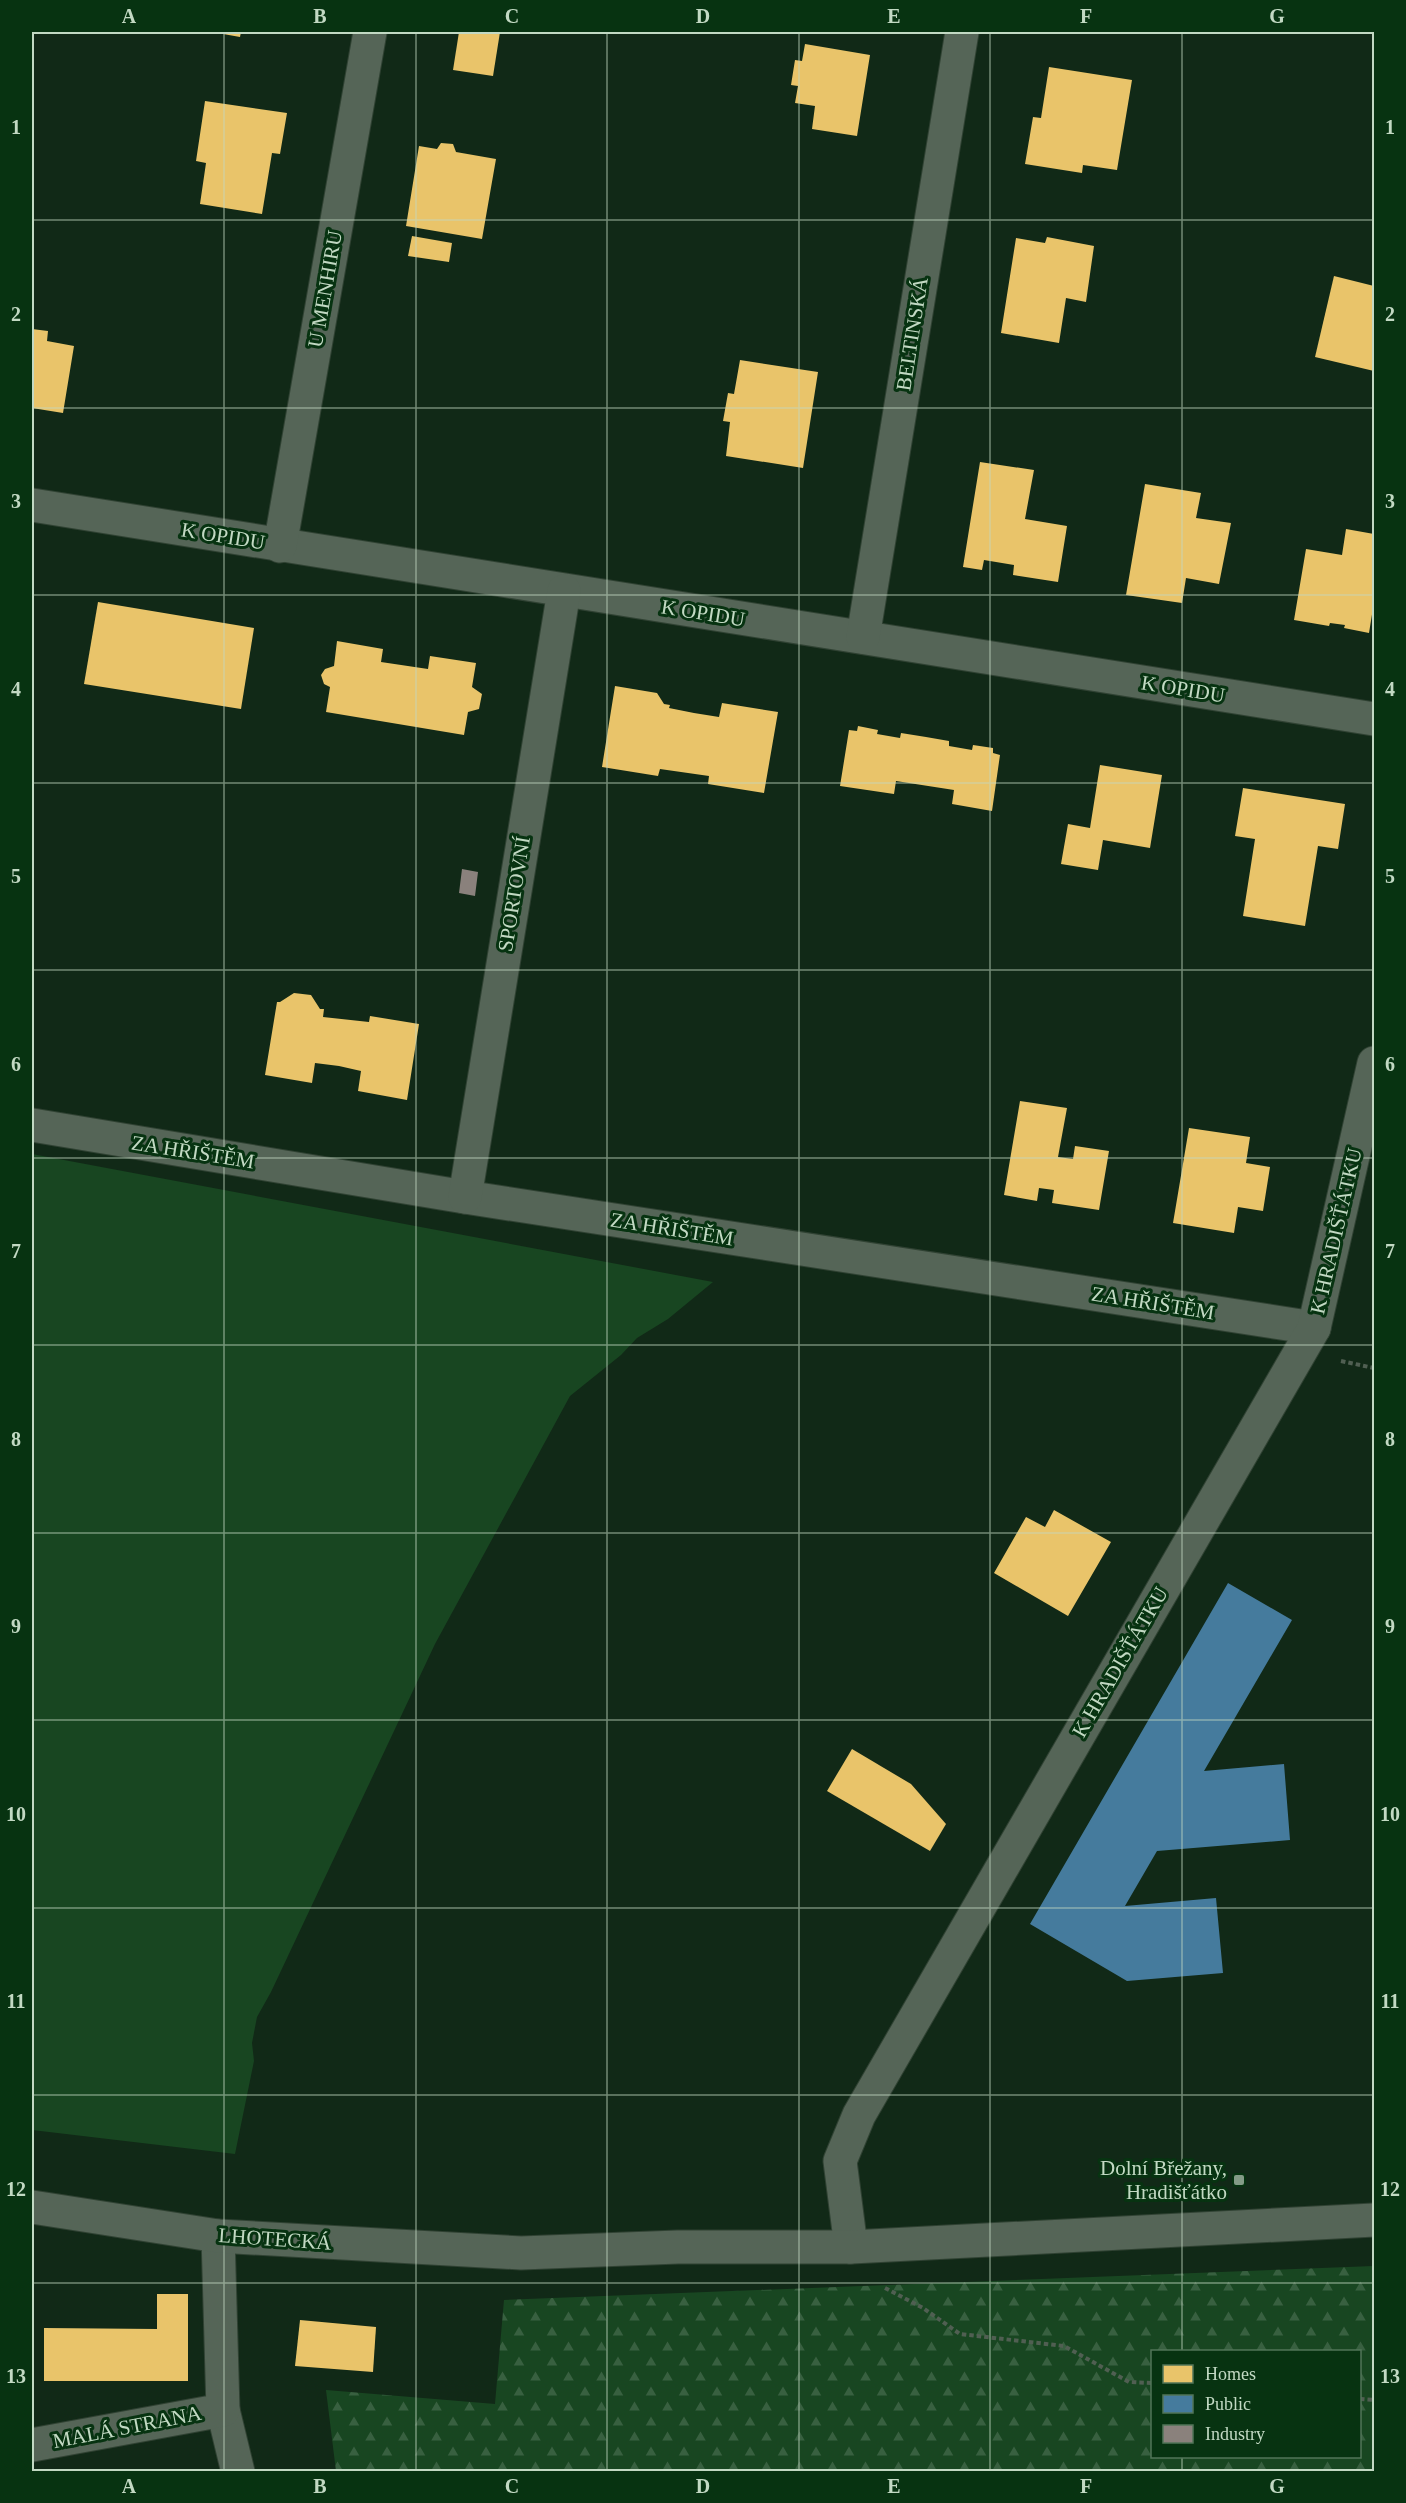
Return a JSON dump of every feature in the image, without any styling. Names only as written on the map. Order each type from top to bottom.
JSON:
[{"type":"street","name":"U MENHIRU","points":[[280,546],[370,32]]},
{"type":"street","name":"BELTINSKÁ","points":[[862,637],[962,32]]},
{"type":"street","name":"K OPIDU","points":[[32,505],[1374,719]]},
{"type":"street","name":"SPORTOVNÍ","points":[[465,1197],[564,591]]},
{"type":"street","name":"K HRADIŠŤÁTKU","points":[[851,2247],[840,2161],[859,2115],[1314,1328],[1374,1063]]},
{"type":"street","name":"ZA HŘIŠTĚM","points":[[32,1125],[465,1197],[1314,1328]]},
{"type":"street","name":"LHOTECKÁ","points":[[32,2207],[218,2236],[521,2253],[678,2247],[851,2247],[1374,2220]]},
{"type":"street","name":"MALÁ STRANA","points":[[218,2236],[223,2410],[238,2472]]},
{"type":"street","name":"MALÁ STRANA","points":[[32,2445],[223,2410]]},
{"type":"path","points":[[876,2283],[923,2308],[960,2334],[1064,2346],[1129,2382],[1151,2383]]},
{"type":"green space","points":[[32,1154],[713,1282],[668,1319],[637,1338],[621,1355],[570,1396],[435,1644],[271,1992],[257,2017],[252,2043],[254,2061],[235,2154],[32,2130]]},
{"type":"green space","points":[[1374,2266],[1374,2471],[336,2471],[326,2390],[495,2404],[504,2300]]},
{"type":"building: Homes","points":[[212,32],[241,32],[240,37]]},
{"type":"building: Homes","points":[[459,32],[500,32],[493,76],[453,70]]},
{"type":"building: Homes","points":[[805,44],[870,55],[857,136],[812,129],[815,106],[795,103],[798,86],[791,85],[795,60],[802,61]]},
{"type":"building: Homes","points":[[1049,67],[1132,80],[1117,170],[1083,165],[1082,173],[1025,164],[1033,117],[1041,118]]},
{"type":"building: Homes","points":[[205,101],[287,113],[280,154],[272,153],[262,214],[200,204],[206,163],[196,161]]},
{"type":"building: Homes","points":[[441,143],[453,144],[456,152],[496,159],[482,239],[406,226],[419,146],[437,149]]},
{"type":"building: Homes","points":[[412,236],[452,243],[449,262],[408,256]]},
{"type":"building: Homes","points":[[1047,237],[1094,246],[1086,302],[1066,298],[1059,343],[1001,333],[1016,238],[1045,243]]},
{"type":"building: Homes","points":[[1334,276],[1374,286],[1374,371],[1315,357]]},
{"type":"building: Homes","points":[[32,329],[48,331],[47,341],[74,346],[63,413],[32,408]]},
{"type":"building: Homes","points":[[740,360],[818,372],[803,468],[726,456],[730,422],[723,421],[728,393],[734,394]]},
{"type":"building: Homes","points":[[980,462],[1034,470],[1025,519],[1067,526],[1058,582],[1013,575],[1014,565],[984,560],[982,570],[963,567]]},
{"type":"building: Homes","points":[[1145,484],[1201,493],[1196,518],[1231,523],[1219,584],[1186,578],[1182,603],[1126,595]]},
{"type":"building: Homes","points":[[1346,529],[1374,534],[1374,602],[1369,633],[1344,628],[1345,625],[1330,623],[1329,626],[1294,620],[1306,549],[1342,555]]},
{"type":"building: Homes","points":[[98,602],[254,628],[241,709],[84,684]]},
{"type":"building: Homes","points":[[337,641],[383,649],[381,662],[428,669],[430,656],[476,663],[472,687],[482,694],[479,709],[468,712],[464,735],[326,712],[330,687],[324,684],[321,675],[325,669],[334,666]]},
{"type":"building: Homes","points":[[615,686],[657,693],[664,704],[670,705],[669,708],[719,717],[722,703],[778,712],[764,793],[708,784],[709,776],[660,769],[658,776],[602,767]]},
{"type":"building: Homes","points":[[858,726],[878,730],[877,734],[900,738],[901,733],[949,741],[949,746],[972,750],[973,745],[993,748],[993,753],[1000,755],[992,811],[952,804],[954,790],[896,781],[894,794],[840,786],[849,730],[857,731]]},
{"type":"building: Homes","points":[[1100,765],[1162,775],[1150,848],[1103,840],[1098,870],[1061,864],[1068,824],[1090,828]]},
{"type":"building: Homes","points":[[1243,788],[1345,804],[1338,849],[1318,846],[1305,926],[1243,916],[1255,839],[1235,836]]},
{"type":"building: Homes","points":[[294,993],[311,995],[320,1009],[324,1009],[323,1017],[369,1022],[370,1016],[419,1024],[407,1100],[358,1091],[361,1071],[339,1066],[315,1063],[312,1083],[265,1075],[277,1002]]},
{"type":"building: Homes","points":[[1020,1101],[1067,1108],[1058,1157],[1073,1159],[1075,1146],[1109,1151],[1099,1210],[1052,1203],[1054,1190],[1039,1188],[1037,1201],[1004,1195]]},
{"type":"building: Homes","points":[[1189,1128],[1250,1137],[1246,1163],[1270,1167],[1263,1211],[1238,1207],[1234,1233],[1173,1223]]},
{"type":"building: Homes","points":[[1054,1510],[1111,1542],[1068,1616],[994,1573],[1026,1517],[1045,1527]]},
{"type":"building: Homes","points":[[852,1749],[911,1784],[946,1824],[930,1851],[827,1791]]},
{"type":"building: Homes","points":[[157,2294],[188,2294],[188,2381],[44,2381],[44,2328],[157,2329]]},
{"type":"building: Homes","points":[[300,2320],[376,2327],[373,2372],[295,2366]]},
{"type":"building: Public","points":[[1228,1583],[1292,1620],[1204,1771],[1284,1764],[1290,1840],[1157,1851],[1125,1906],[1216,1898],[1223,1973],[1127,1981],[1030,1924]]},
{"type":"building: Industry","points":[[462,869],[478,872],[475,896],[459,893]]},
{"type":"place","name":"Dolní Břežany, Hradišťátko","points":[[1239,2180]]}]
